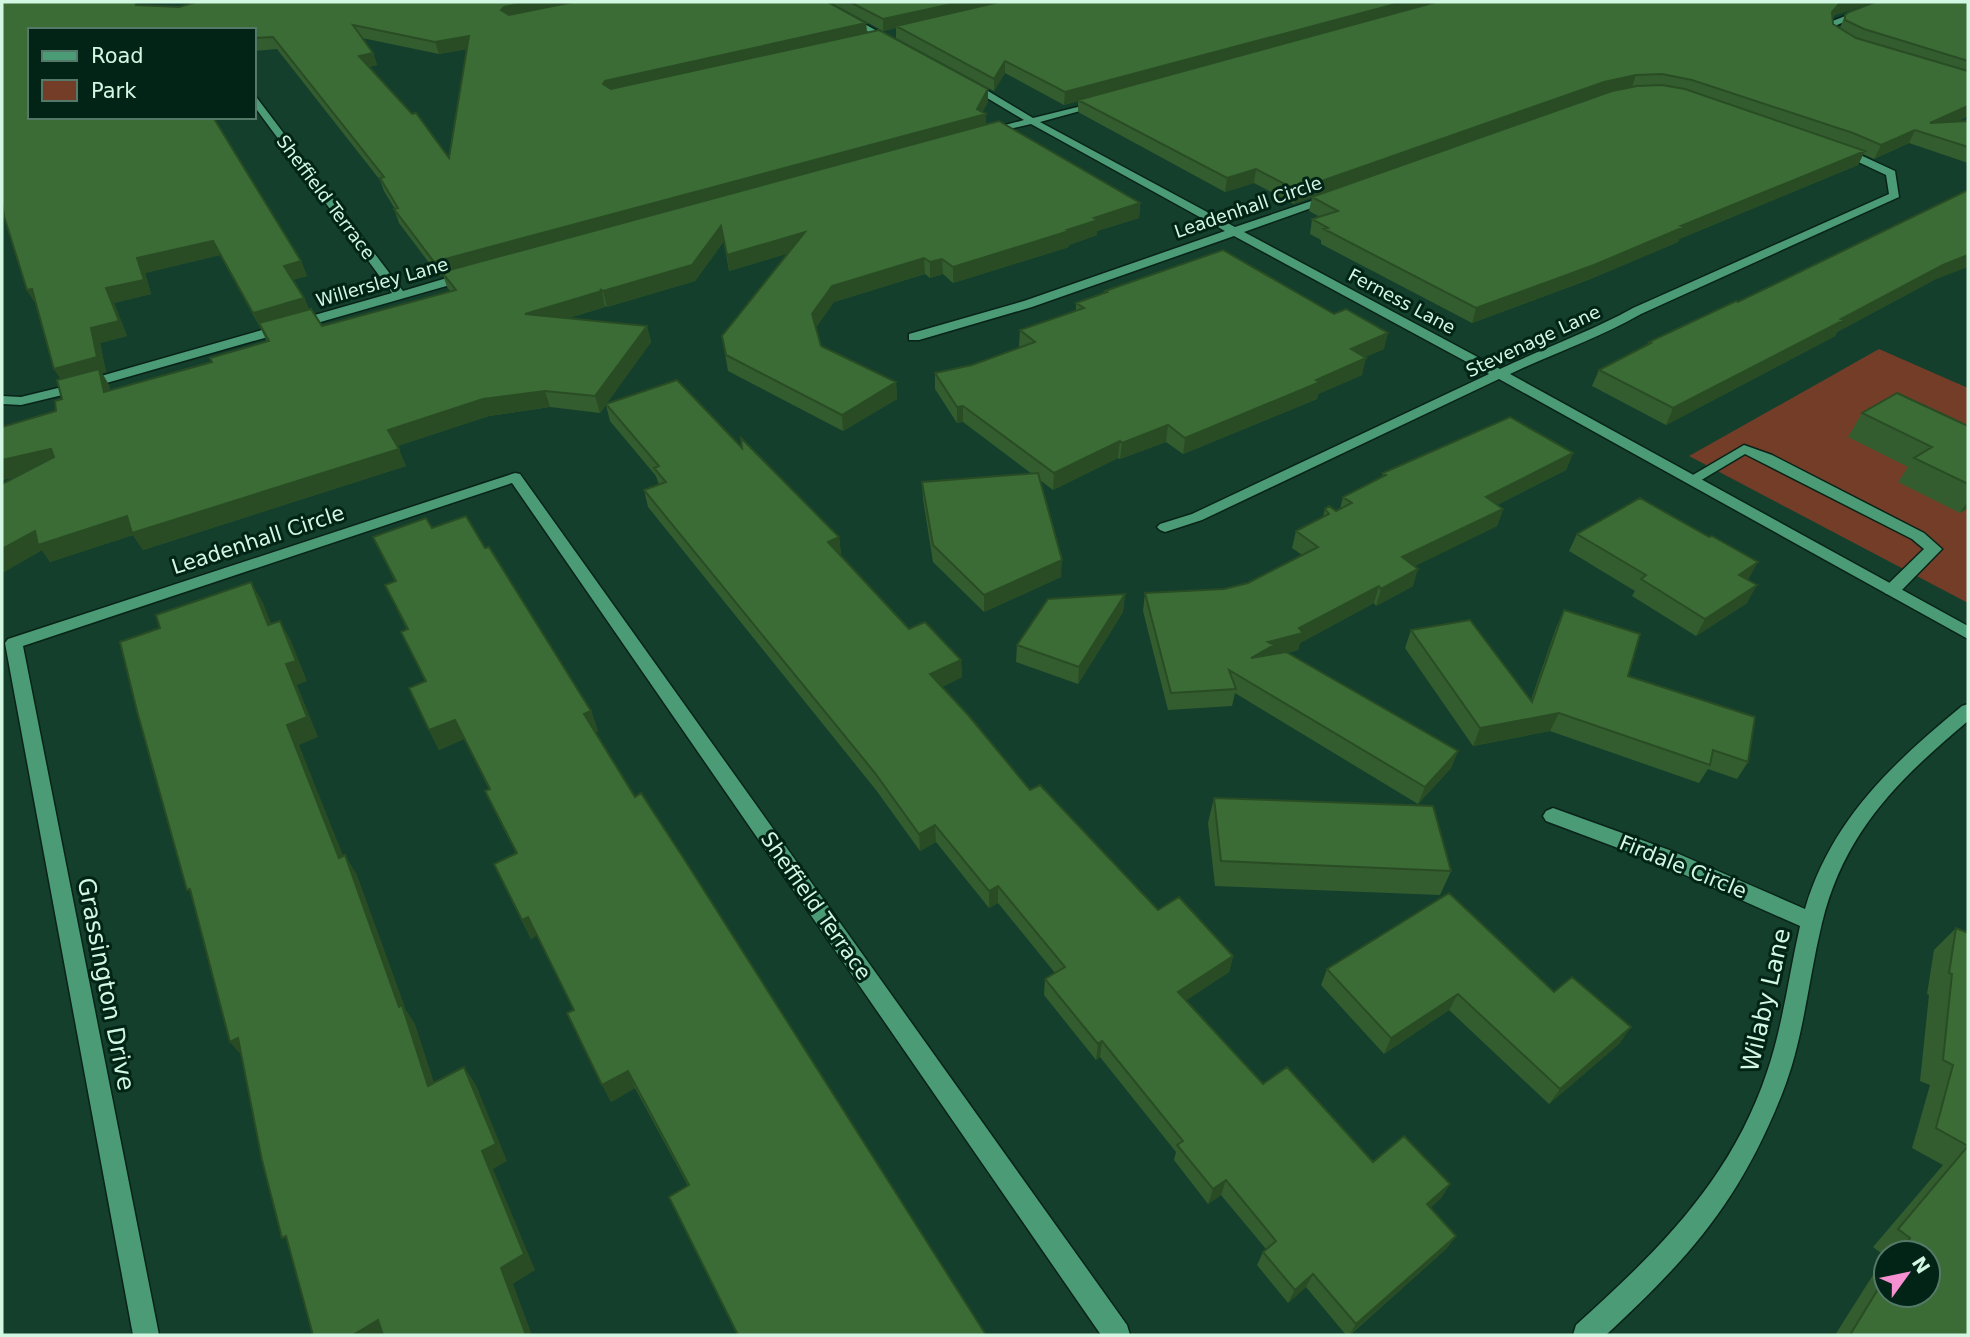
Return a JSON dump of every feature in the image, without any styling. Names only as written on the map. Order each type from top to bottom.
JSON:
[{"type":"street","points":[[819,2],[905,49]]},
{"type":"street","points":[[1854,45],[1833,34],[1833,27],[1839,19],[1887,2]]},
{"type":"street","name":"Ferness Lane","points":[[952,75],[1034,120],[1059,137],[1693,479],[1968,633]]},
{"type":"street","points":[[981,135],[1109,100]]},
{"type":"street","name":"Sheffield Terrace","points":[[256,103],[399,294]]},
{"type":"street","name":"Stevenage Lane","points":[[1165,527],[1197,517],[1557,347],[1602,331],[1637,311],[1895,195],[1891,173],[1829,146]]},
{"type":"street","name":"Leadenhall Circle","points":[[914,337],[1028,304],[1337,196]]},
{"type":"street","name":"Willersley Lane","points":[[2,400],[21,401],[57,392],[477,274]]},
{"type":"street","points":[[1693,479],[1744,449],[1767,457],[1918,536],[1934,549],[1892,590]]},
{"type":"street","name":"Sheffield Terrace","points":[[515,477],[1117,1335]]},
{"type":"street","name":"Leadenhall Circle","points":[[14,643],[515,477]]},
{"type":"street","name":"Grassington Drive","points":[[14,643],[146,1335]]},
{"type":"street","name":"Wilaby Lane","points":[[1586,1335],[1660,1266],[1705,1215],[1740,1159],[1772,1091],[1784,1051],[1820,888],[1852,822],[1876,794],[1928,744],[1968,711]]},
{"type":"street","name":"Firdale Circle","points":[[1553,816],[1665,857],[1811,921]]},
{"type":"green space","points":[[1879,349],[1968,388],[1968,603],[1689,456]]},
{"type":"building","points":[[2,2],[135,2],[136,5],[179,7],[196,2],[529,2],[501,10],[509,15],[573,2],[828,2],[866,23],[605,81],[603,84],[611,89],[879,30],[988,89],[977,109],[986,114],[434,262],[394,209],[398,208],[380,178],[384,177],[273,37],[256,38],[256,28],[28,28],[28,119],[214,119],[301,261],[284,266],[304,298],[253,313],[213,241],[137,258],[144,280],[106,288],[119,321],[91,328],[97,357],[54,369],[32,289],[27,290],[4,216]],"holes":[[[353,25],[435,42],[469,36],[449,158],[416,113],[412,114],[359,56],[373,53]]]},
{"type":"building","points":[[850,2],[961,2],[883,19]]},
{"type":"building","points":[[999,2],[1403,2],[1065,92],[1005,61],[994,79],[896,26]]},
{"type":"building","points":[[1436,2],[1844,2],[1832,12],[1833,24],[1856,38],[1968,71],[1968,106],[1930,123],[1968,121],[1968,147],[1915,130],[1881,145],[1853,133],[1692,80],[1662,74],[1636,75],[1604,82],[1296,190],[1256,169],[1227,178],[1078,100]]},
{"type":"building","points":[[1875,2],[1968,2],[1968,61],[1864,29],[1845,20],[1845,15],[1849,12]]},
{"type":"building","points":[[1662,85],[1685,89],[1865,151],[1681,226],[1684,227],[1594,265],[1476,308],[1324,229],[1328,228],[1312,219],[1338,211],[1312,197],[1612,91]]},
{"type":"building","points":[[999,121],[1140,203],[1094,218],[1098,220],[1067,230],[1069,231],[953,267],[942,259],[930,262],[924,258],[832,286],[812,314],[821,346],[896,382],[842,415],[726,355],[722,336],[805,232],[727,255],[721,226],[692,265],[603,291],[600,289],[602,291],[525,314],[647,326],[595,396],[545,391],[483,399],[388,430],[399,449],[132,533],[127,516],[38,545],[35,531],[2,549],[2,484],[54,457],[51,449],[2,460],[2,427],[56,411],[55,401],[62,399],[57,380],[99,369],[104,392],[212,362],[210,358],[269,341],[259,323],[311,309],[322,326],[456,290],[442,272]]},
{"type":"building","points":[[1968,190],[1968,255],[1943,265],[1841,319],[1844,320],[1673,408],[1599,370],[1651,343],[1649,342],[1738,302]]},
{"type":"building","points":[[1223,250],[1334,314],[1346,309],[1388,333],[1351,349],[1366,358],[1316,380],[1320,382],[1185,438],[1168,425],[1122,443],[1120,441],[1054,473],[963,406],[957,407],[935,373],[972,365],[1035,342],[1020,330],[1084,308],[1076,303],[1107,292],[1105,291]]},
{"type":"building","points":[[677,380],[742,448],[741,438],[839,537],[828,542],[909,629],[925,622],[961,660],[930,674],[969,716],[1030,790],[1040,785],[1158,910],[1179,897],[1233,956],[1178,992],[1263,1084],[1287,1067],[1373,1162],[1404,1136],[1450,1184],[1427,1204],[1456,1236],[1356,1324],[1313,1274],[1295,1290],[1263,1252],[1276,1241],[1226,1180],[1213,1189],[1177,1145],[1183,1141],[1102,1041],[1098,1044],[1045,979],[1065,967],[998,886],[989,891],[935,825],[919,834],[875,773],[644,490],[666,482],[654,468],[659,466],[606,404]]},
{"type":"building","points":[[1897,393],[1968,426],[1968,484],[1914,458],[1932,447],[1862,413]]},
{"type":"building","points":[[1510,417],[1573,453],[1486,497],[1503,509],[1402,557],[1418,569],[1299,628],[1303,633],[1268,642],[1274,645],[1251,658],[1286,652],[1458,751],[1425,787],[1229,670],[1236,689],[1171,693],[1145,593],[1224,589],[1248,583],[1318,547],[1296,531],[1329,514],[1325,509],[1329,506],[1336,511],[1352,503],[1343,497],[1386,475],[1383,473]]},
{"type":"building","points":[[1038,473],[1062,560],[984,595],[933,545],[922,482]]},
{"type":"building","points":[[1640,498],[1758,562],[1739,575],[1757,585],[1705,619],[1641,579],[1646,575],[1577,534]]},
{"type":"building","points":[[466,516],[485,548],[489,547],[591,711],[584,714],[635,797],[641,793],[986,1335],[738,1335],[669,1197],[689,1185],[628,1071],[602,1085],[567,1013],[574,1010],[528,917],[522,920],[494,864],[517,853],[485,791],[490,789],[455,720],[429,730],[409,688],[426,681],[401,632],[408,629],[385,585],[396,581],[373,537],[426,518],[432,528]]},
{"type":"building","points":[[251,582],[268,625],[280,621],[296,661],[286,664],[307,717],[287,725],[339,858],[345,855],[399,1007],[402,1005],[428,1086],[464,1067],[496,1144],[482,1151],[524,1254],[501,1268],[526,1335],[383,1335],[378,1320],[353,1335],[313,1335],[286,1236],[282,1238],[262,1160],[238,1038],[230,1042],[120,642],[160,628],[156,615]]},
{"type":"building","points":[[1125,594],[1079,667],[1017,645],[1048,599]]},
{"type":"building","points":[[1564,610],[1640,634],[1628,676],[1755,717],[1748,762],[1713,750],[1710,765],[1559,713],[1480,728],[1411,630],[1470,620],[1532,702]]},
{"type":"building","points":[[1214,798],[1433,806],[1451,871],[1221,861]]},
{"type":"building","points":[[1449,893],[1554,992],[1572,977],[1631,1027],[1560,1089],[1458,994],[1391,1038],[1327,969]]},
{"type":"building","points":[[1956,928],[1968,933],[1968,1146],[1936,1128],[1953,1065],[1943,1060],[1952,974],[1949,973]]},
{"type":"building","points":[[1968,1146],[1968,1335],[1850,1335],[1872,1299],[1872,1309],[1942,1309],[1942,1239],[1909,1239],[1898,1229]]}]
